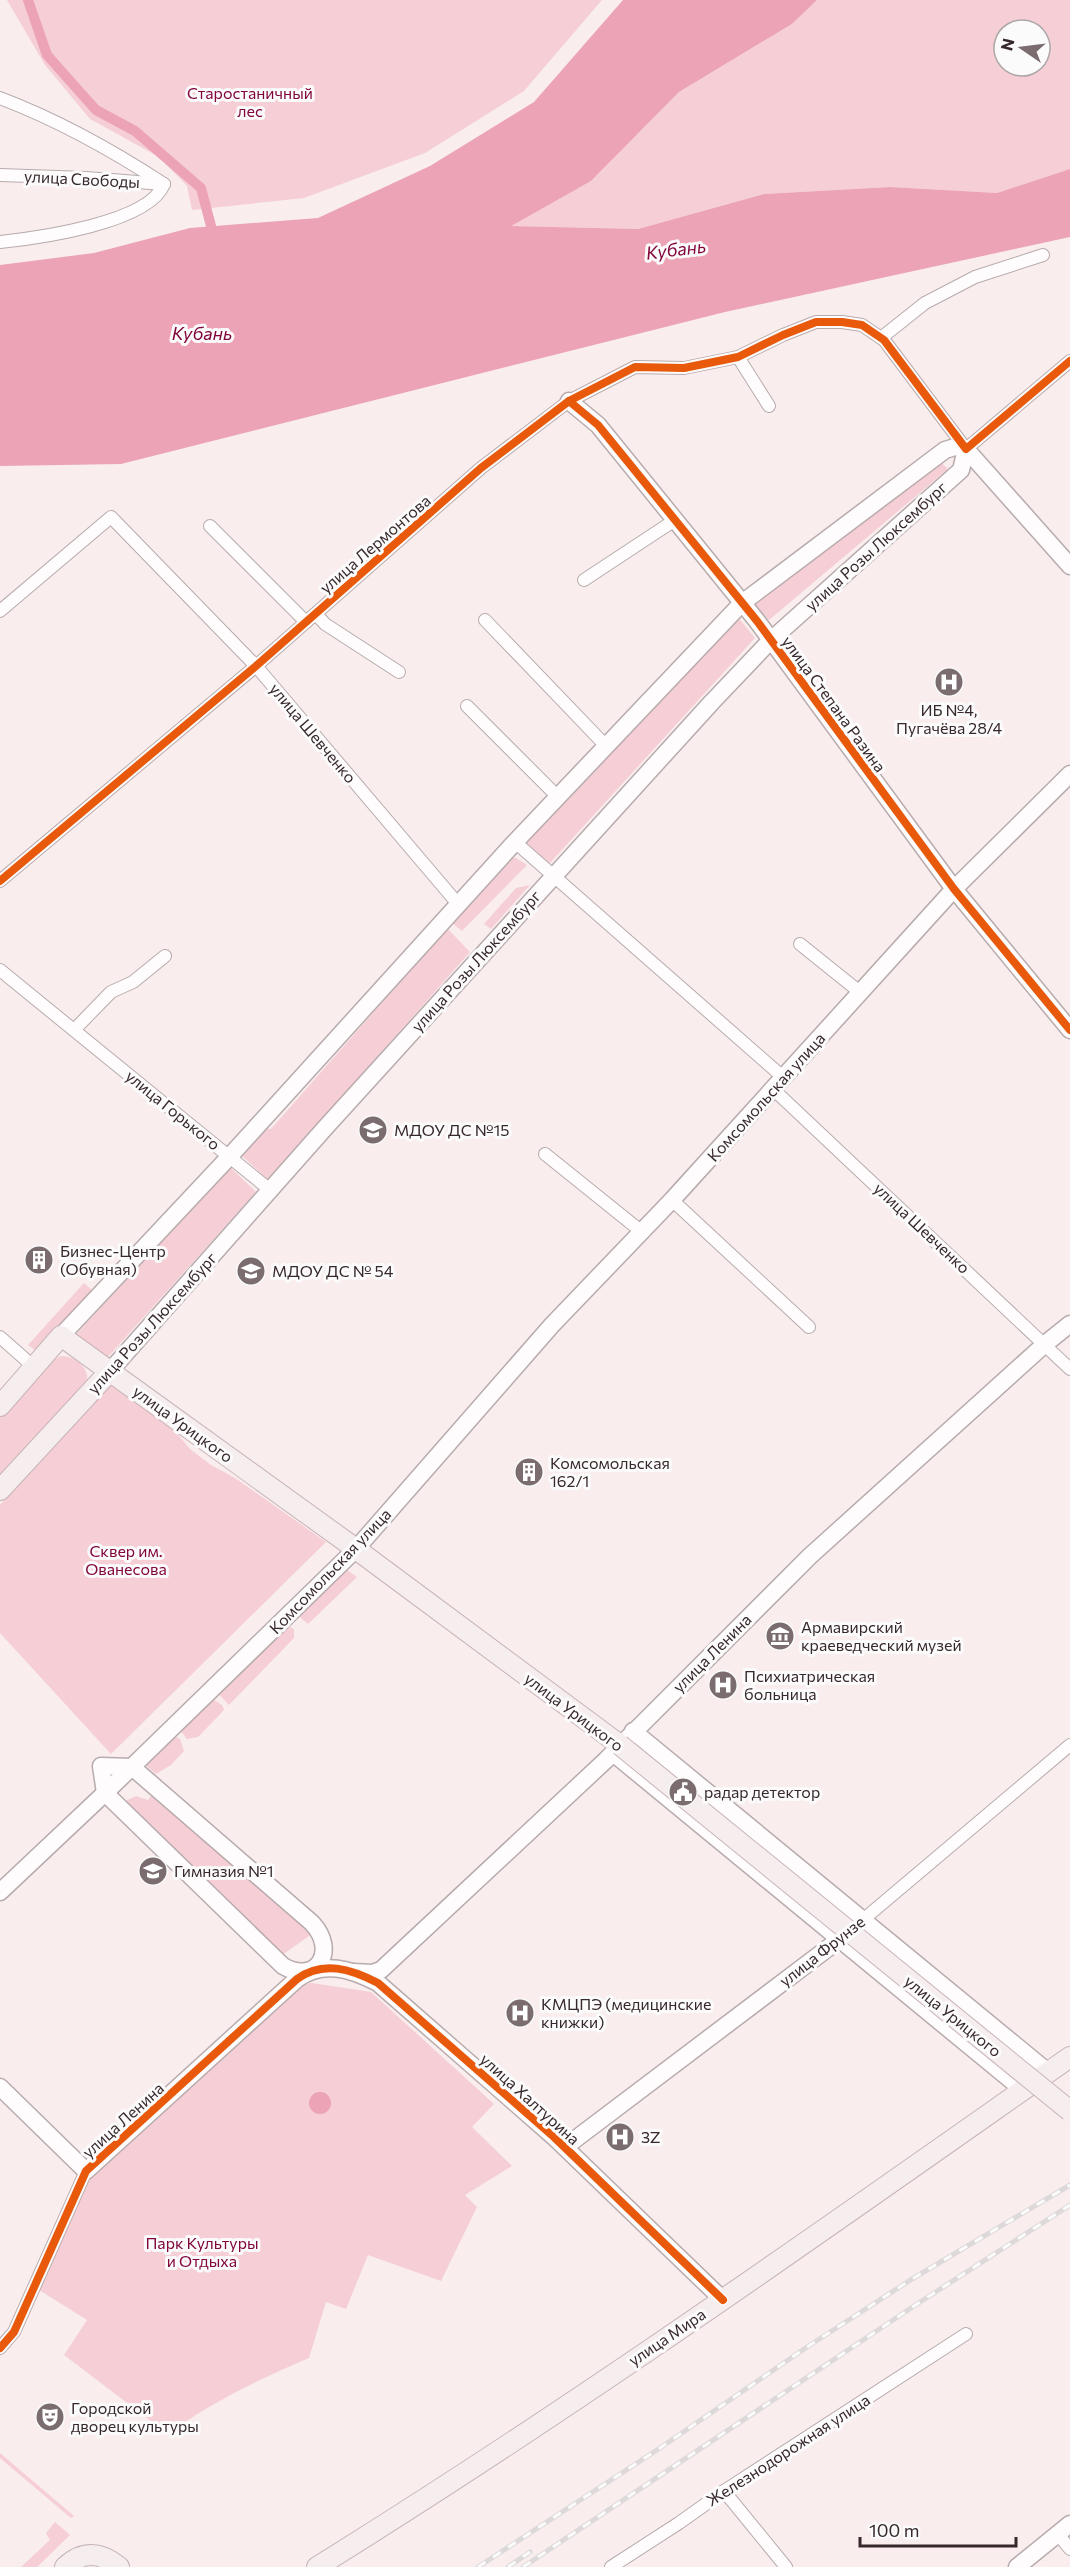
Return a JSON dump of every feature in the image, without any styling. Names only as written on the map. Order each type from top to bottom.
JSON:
[{"type":"main road","name":"улица Степана Разина","points":[[569,401],[598,424],[742,603],[954,889],[1070,1030]]},
{"type":"main road","name":"улица Розы Люксембург","points":[[0,1406],[61,1336],[230,1156],[515,842],[742,603],[945,450],[955,447],[966,449],[961,470],[771,640],[555,875],[110,1371],[0,1490]]},
{"type":"main road","points":[[966,449],[1070,566]]},
{"type":"main road","name":"Комсомольская улица","points":[[132,1767],[356,1550],[552,1325],[672,1200],[954,889],[1070,774]]},
{"type":"main road","name":"улица Ленина","points":[[353,1972],[381,1970],[622,1743],[810,1556],[1070,1324]]},
{"type":"main road","name":"улица Урицкого","points":[[61,1336],[862,1920],[1048,2072]]},
{"type":"main road","name":"улица Урицкого","points":[[622,1743],[840,1939],[1023,2090]]},
{"type":"main road","name":"улица Урицкого","points":[[622,1743],[1070,2111]]},
{"type":"main road","points":[[0,1892],[105,1793],[102,1766],[132,1767],[322,1934],[325,1948],[318,1964],[311,1970]]},
{"type":"main road","name":"улица Халтурина","points":[[105,1793],[283,1965],[294,1971],[328,1967],[353,1972],[378,1983],[565,2147],[723,2300]]},
{"type":"main road","name":"улица Фрунзе","points":[[565,2147],[840,1939]]},
{"type":"main road","name":"улица Ленина","points":[[86,2171],[297,1979],[311,1970]]},
{"type":"main road","name":"улица Мира","points":[[317,2567],[393,2520],[723,2300],[1070,2057]]},
{"type":"main road","points":[[0,2087],[86,2171]]},
{"type":"main road","points":[[1017,2567],[1064,2529]]},
{"type":"main road","points":[[65,2567],[76,2558],[95,2554],[104,2556],[119,2567]]},
{"type":"street","points":[[0,98],[43,114],[125,159],[164,184],[161,193],[123,217],[39,238],[0,242]]},
{"type":"street","name":"улица Свободы","points":[[0,175],[164,184]]},
{"type":"street","points":[[966,449],[881,338],[925,303],[975,277],[1043,255]]},
{"type":"street","name":"улица Лермонтова","points":[[0,881],[256,666],[481,468],[569,401],[636,367],[684,368],[738,357],[816,322],[862,325],[881,338]]},
{"type":"street","points":[[738,357],[770,406]]},
{"type":"street","name":"улица Розы Люксембург","points":[[966,449],[1070,361]]},
{"type":"street","name":"улица Шевченко","points":[[0,611],[111,517],[256,666],[458,904]]},
{"type":"street","points":[[584,580],[675,520]]},
{"type":"street","name":"улица Лермонтова","points":[[210,526],[311,618],[325,624],[399,672]]},
{"type":"street","points":[[485,620],[606,746]]},
{"type":"street","points":[[467,706],[558,797]]},
{"type":"street","name":"улица Шевченко","points":[[515,842],[555,875],[778,1083],[1070,1369]]},
{"type":"street","points":[[800,944],[861,993]]},
{"type":"street","points":[[74,1030],[111,992],[133,982],[165,956]]},
{"type":"street","name":"улица Горького","points":[[0,970],[270,1191]]},
{"type":"street","points":[[545,1154],[642,1232]]},
{"type":"street","points":[[672,1200],[809,1327]]},
{"type":"street","points":[[0,1337],[34,1367]]},
{"type":"street","name":"улица Фрунзе","points":[[840,1939],[1070,1745]]},
{"type":"street","name":"улица Ленина","points":[[0,2348],[14,2332],[86,2171]]},
{"type":"street","name":"Железнодорожная улица","points":[[611,2567],[966,2334]]},
{"type":"street","points":[[724,2491],[786,2567]]},
{"type":"street","points":[[1064,2529],[1070,2549]]},
{"type":"green space","name":"Старостаничный лес","points":[[7,0],[602,0],[524,91],[425,153],[304,198],[192,210],[187,186],[159,157],[90,119],[45,65]]},
{"type":"green space","points":[[817,0],[1070,0],[1070,169],[997,193],[890,187],[764,194],[638,229],[509,226],[591,181],[679,92],[792,24]]},
{"type":"green space","points":[[938,460],[948,469],[769,620],[752,604]]},
{"type":"green space","points":[[737,616],[755,638],[550,863],[522,842]]},
{"type":"green space","points":[[506,858],[516,858],[527,865],[462,931],[450,921]]},
{"type":"green space","points":[[530,885],[491,929],[484,924],[516,888]]},
{"type":"green space","points":[[445,926],[470,952],[268,1180],[240,1154],[263,1128],[271,1129],[394,989],[394,982]]},
{"type":"green space","points":[[229,1166],[256,1192],[106,1359],[75,1336]]},
{"type":"green space","points":[[84,1283],[94,1292],[36,1351],[28,1345]]},
{"type":"green space","points":[[61,1356],[80,1363],[86,1372],[87,1382],[0,1477],[0,1416],[48,1362]]},
{"type":"green space","name":"Сквер им. Ованесова","points":[[110,1385],[175,1431],[190,1449],[211,1465],[235,1478],[326,1542],[111,1754],[0,1633],[0,1505]]},
{"type":"green space","points":[[344,1568],[357,1577],[308,1624],[296,1614]]},
{"type":"green space","points":[[288,1626],[294,1629],[294,1638],[229,1705],[216,1691]]},
{"type":"green space","points":[[213,1699],[222,1705],[224,1710],[198,1737],[187,1739],[180,1730]]},
{"type":"green space","points":[[174,1736],[180,1739],[184,1751],[171,1765],[156,1774],[143,1763]]},
{"type":"green space","points":[[153,1793],[313,1933],[281,1956],[121,1803],[136,1796],[148,1800]]},
{"type":"green space","name":"Парк Культуры и Отдыха","points":[[312,1983],[371,1992],[494,2104],[472,2127],[512,2166],[465,2195],[477,2207],[441,2281],[368,2255],[346,2309],[326,2302],[309,2358],[236,2392],[184,2422],[168,2434],[64,2355],[87,2320],[39,2290],[76,2197],[93,2172],[303,1984]]},
{"type":"green space","points":[[0,2453],[74,2516],[71,2518],[0,2458]]},
{"type":"green space","points":[[55,2522],[70,2535],[37,2567],[21,2567],[50,2540],[46,2533]]},
{"type":"water","name":"Кубань","points":[[623,0],[817,0],[792,24],[679,92],[591,181],[511,226],[638,229],[764,194],[890,187],[997,193],[1070,169],[1070,237],[725,312],[121,464],[0,466],[0,265],[94,253],[190,228],[318,218],[430,166],[534,102]]},
{"type":"water","points":[[316,2092],[324,2092],[331,2099],[331,2107],[324,2114],[316,2114],[309,2107],[309,2099]]},
{"type":"waterway","points":[[28,0],[47,55],[96,110],[135,131],[201,188],[211,226]]},
{"type":"railway","points":[[478,2567],[912,2279],[1070,2185]]},
{"type":"railway","points":[[523,2567],[914,2306],[1070,2205]]},
{"type":"railway","points":[[508,2567],[530,2552]]},
{"type":"cycle path","points":[[0,881],[256,666],[481,468],[569,401],[635,367],[684,368],[738,357],[816,322],[862,325],[884,340],[966,449],[1070,361]]},
{"type":"cycle path","points":[[569,401],[598,425],[757,621],[954,889],[1070,1030]]},
{"type":"cycle path","points":[[0,2348],[14,2332],[86,2171],[297,1979],[307,1973],[327,1968],[358,1974],[378,1983],[554,2137],[723,2300]]},
{"type":"place","name":"ИБ №4, Пугачёва 28/4","points":[[949,682]]},
{"type":"place","name":"МДОУ ДС №15","points":[[373,1130]]},
{"type":"place","name":"Бизнес-Центр (Обувная)","points":[[39,1260]]},
{"type":"place","name":"МДОУ ДС № 54","points":[[251,1271]]},
{"type":"place","name":"Комсомольская 162/1","points":[[529,1472]]},
{"type":"place","name":"Армавирский краеведческий музей","points":[[780,1636]]},
{"type":"place","name":"Психиатрическая больница","points":[[723,1685]]},
{"type":"place","name":"радар детектор","points":[[683,1792]]},
{"type":"place","name":"Гимназия №1","points":[[153,1871]]},
{"type":"place","name":"КМЦПЭ (медицинские книжки)","points":[[520,2013]]},
{"type":"place","name":"3Z","points":[[620,2137]]},
{"type":"place","name":"Городской дворец культуры","points":[[50,2417]]}]
